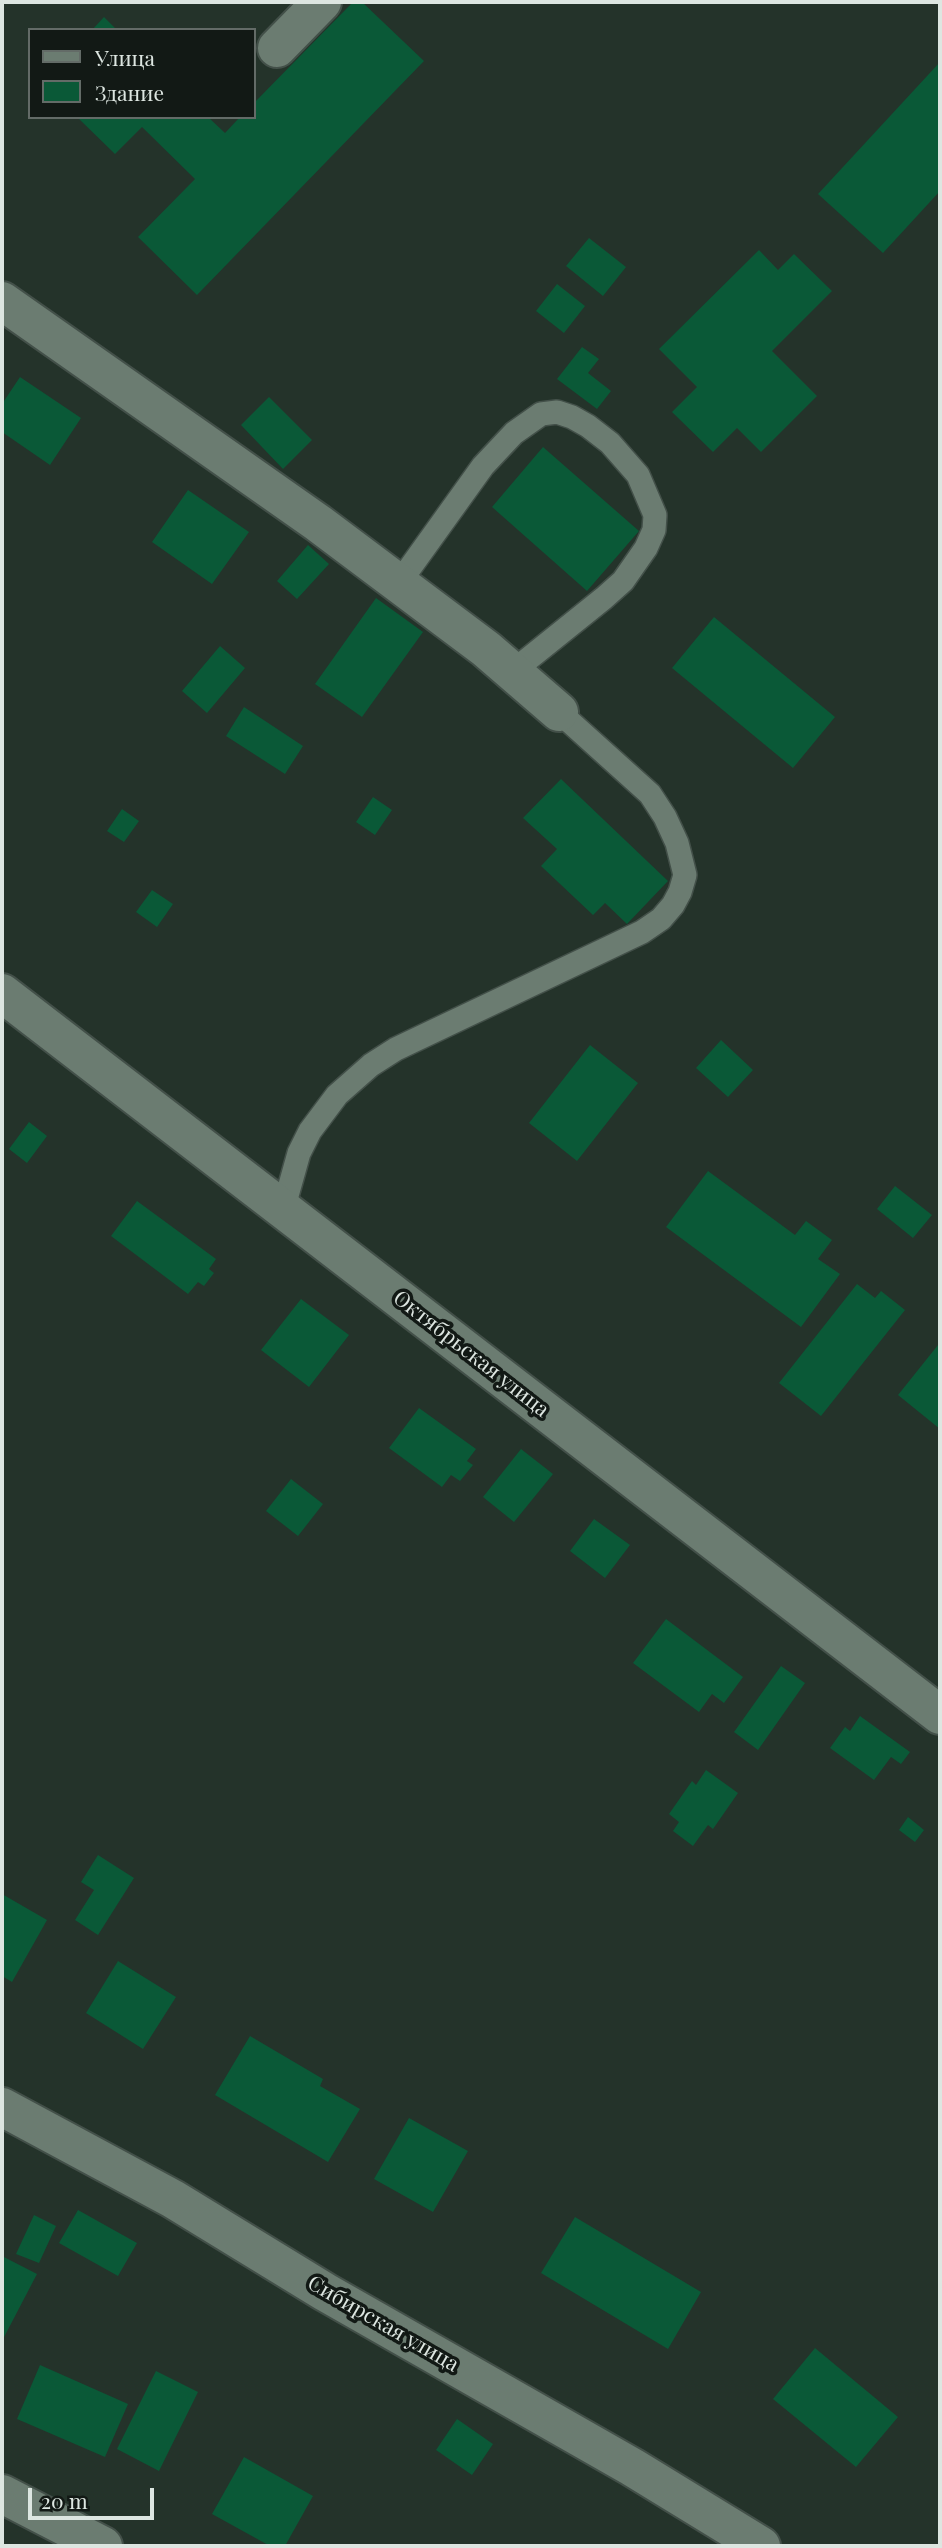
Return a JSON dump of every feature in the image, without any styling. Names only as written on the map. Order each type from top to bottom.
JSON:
[{"type":"street","points":[[277,48],[322,2]]},
{"type":"street","points":[[2,300],[318,523],[399,583],[559,712]]},
{"type":"street","name":"Октябрьская улица","points":[[2,993],[940,1715]]},
{"type":"street","name":"Сибирская улица","points":[[2,2108],[173,2199],[326,2292],[632,2467],[761,2546]]},
{"type":"street","points":[[2,2494],[103,2546]]},
{"type":"lane","points":[[399,583],[483,466],[514,433],[541,414],[557,412],[572,417],[610,443],[638,475],[655,515],[654,530],[646,548],[623,581],[512,672]]},
{"type":"lane","points":[[283,1210],[299,1153],[310,1131],[337,1095],[362,1072],[396,1049],[642,932],[661,919],[673,905],[685,875],[677,843],[665,817],[650,794],[559,712]]},
{"type":"building","points":[[353,2],[362,2],[424,61],[197,295],[138,237],[195,179],[142,127],[115,154],[79,119],[210,119],[225,133],[238,119],[256,119],[256,101]]},
{"type":"building","points":[[104,17],[115,28],[94,28]]},
{"type":"building","points":[[940,62],[940,191],[883,253],[818,194]]},
{"type":"building","points":[[589,238],[626,267],[603,296],[566,266]]},
{"type":"building","points":[[759,250],[778,270],[794,254],[832,291],[772,351],[817,396],[761,452],[737,428],[713,452],[672,412],[697,387],[659,349]]},
{"type":"building","points":[[557,284],[585,306],[564,333],[536,311]]},
{"type":"building","points":[[582,347],[599,359],[588,373],[611,391],[597,409],[557,379]]},
{"type":"building","points":[[20,377],[81,418],[50,465],[2,432],[2,404]]},
{"type":"building","points":[[269,397],[312,440],[283,469],[241,425]]},
{"type":"building","points":[[543,447],[639,531],[587,591],[492,507]]},
{"type":"building","points":[[188,490],[249,532],[212,584],[152,542]]},
{"type":"building","points":[[308,545],[329,564],[297,599],[277,581]]},
{"type":"building","points":[[376,598],[423,632],[362,717],[315,684]]},
{"type":"building","points":[[714,617],[835,717],[793,768],[672,668]]},
{"type":"building","points":[[220,646],[245,668],[207,713],[182,691]]},
{"type":"building","points":[[244,707],[303,746],[285,774],[226,736]]},
{"type":"building","points":[[561,779],[668,881],[627,924],[605,903],[593,915],[541,866],[557,849],[523,818]]},
{"type":"building","points":[[373,797],[392,810],[375,835],[356,822]]},
{"type":"building","points":[[122,809],[139,821],[124,842],[107,831]]},
{"type":"building","points":[[152,890],[173,904],[157,927],[136,912]]},
{"type":"building","points":[[721,1040],[753,1070],[728,1097],[696,1068]]},
{"type":"building","points":[[590,1045],[638,1083],[577,1161],[529,1123]]},
{"type":"building","points":[[29,1122],[47,1136],[27,1163],[9,1149]]},
{"type":"building","points":[[708,1171],[795,1235],[806,1221],[832,1240],[818,1259],[840,1274],[801,1327],[666,1227]]},
{"type":"building","points":[[895,1186],[932,1215],[913,1238],[877,1209]]},
{"type":"building","points":[[137,1201],[216,1259],[209,1269],[214,1273],[204,1286],[198,1282],[188,1294],[111,1236]]},
{"type":"building","points":[[857,1284],[875,1298],[881,1291],[905,1310],[821,1416],[779,1383]]},
{"type":"building","points":[[301,1299],[349,1335],[309,1387],[261,1350]]},
{"type":"building","points":[[938,1345],[940,1347],[940,1429],[898,1395]]},
{"type":"building","points":[[419,1408],[476,1449],[467,1461],[473,1465],[460,1481],[451,1475],[442,1487],[389,1448]]},
{"type":"building","points":[[521,1449],[553,1474],[514,1522],[483,1497]]},
{"type":"building","points":[[291,1479],[323,1504],[298,1536],[266,1511]]},
{"type":"building","points":[[594,1519],[630,1545],[605,1578],[570,1551]]},
{"type":"building","points":[[666,1619],[743,1677],[724,1703],[712,1694],[699,1712],[633,1663]]},
{"type":"building","points":[[781,1666],[805,1683],[758,1750],[734,1732]]},
{"type":"building","points":[[860,1716],[910,1752],[901,1764],[891,1757],[874,1780],[830,1748],[845,1727],[850,1731]]},
{"type":"building","points":[[706,1770],[738,1793],[713,1829],[708,1825],[693,1846],[673,1831],[679,1822],[669,1814],[692,1781],[696,1785]]},
{"type":"building","points":[[908,1817],[924,1830],[915,1842],[899,1830]]},
{"type":"building","points":[[98,1855],[134,1878],[98,1935],[75,1920],[94,1890],[81,1882]]},
{"type":"building","points":[[2,1894],[47,1920],[12,1982],[2,1976]]},
{"type":"building","points":[[118,1961],[176,1997],[143,2049],[86,2013]]},
{"type":"building","points":[[250,2036],[323,2079],[320,2086],[360,2109],[328,2162],[215,2095]]},
{"type":"building","points":[[409,2118],[468,2151],[433,2212],[374,2179]]},
{"type":"building","points":[[78,2210],[137,2243],[118,2276],[59,2243]]},
{"type":"building","points":[[34,2215],[56,2226],[39,2263],[16,2254]]},
{"type":"building","points":[[575,2217],[701,2292],[668,2349],[541,2273]]},
{"type":"building","points":[[2,2256],[37,2274],[2,2341]]},
{"type":"building","points":[[815,2348],[898,2417],[856,2467],[773,2399]]},
{"type":"building","points":[[40,2365],[128,2404],[105,2457],[17,2419]]},
{"type":"building","points":[[156,2371],[198,2392],[159,2471],[117,2449]]},
{"type":"building","points":[[457,2419],[493,2444],[472,2475],[436,2450]]},
{"type":"building","points":[[244,2457],[313,2496],[285,2546],[270,2546],[212,2514]]}]
